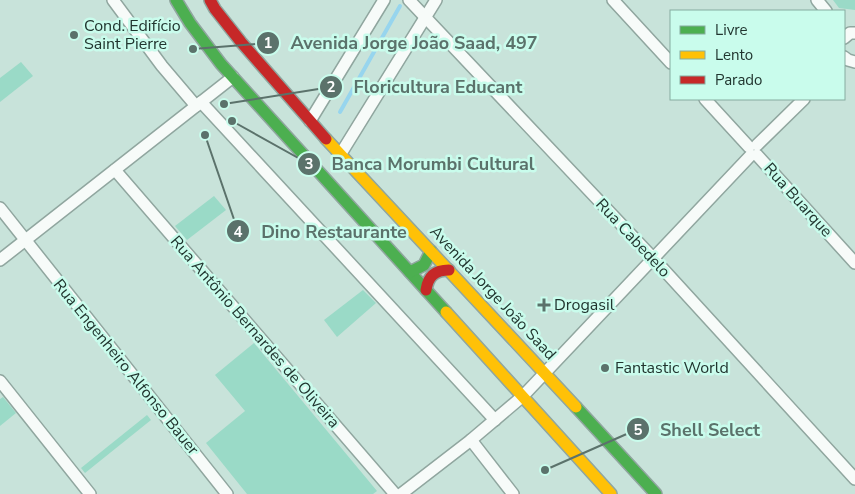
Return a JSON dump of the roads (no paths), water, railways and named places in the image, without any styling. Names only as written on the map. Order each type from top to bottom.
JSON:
[{"type":"main road","points":[[176,0],[190,23],[233,77],[611,494]]},
{"type":"main road","name":"Avenida Jorge João Saad","points":[[215,3],[310,121],[340,155],[656,494]]},
{"type":"main road","points":[[410,272],[422,268],[427,263],[431,251]]},
{"type":"main road","points":[[426,290],[430,275],[435,272],[449,270]]},
{"type":"street","points":[[113,0],[162,66],[495,420]]},
{"type":"street","points":[[310,121],[384,0]]},
{"type":"street","name":"Rua Cabedelo","points":[[408,0],[653,258],[855,479]]},
{"type":"street","points":[[340,155],[436,0]]},
{"type":"street","points":[[612,0],[670,62]]},
{"type":"street","points":[[817,0],[825,10]]},
{"type":"street","points":[[0,260],[233,77]]},
{"type":"street","name":"Rua Buarque","points":[[706,100],[754,150],[855,263]]},
{"type":"street","points":[[401,494],[471,440],[523,396],[803,100]]},
{"type":"street","name":"Rua Antônio Bernardes de Oliveira","points":[[115,170],[395,494]]},
{"type":"street","name":"Rua Engenheiro Alfonso Bauer","points":[[0,208],[227,494]]},
{"type":"street","points":[[0,381],[90,494]]},
{"type":"street","points":[[471,440],[513,494]]},
{"type":"waterway","points":[[340,112],[400,6]]},
{"type":"place","name":"Cond. Edifício Saint Pierre","points":[[74,35]]},
{"type":"place","name":"Avenida Jorge João Saad, 497","points":[[193,49]]},
{"type":"place","name":"Floricultura Educant","points":[[224,104]]},
{"type":"place","name":"Banca Morumbi Cultural","points":[[232,121]]},
{"type":"place","name":"Dino Restaurante","points":[[205,135]]},
{"type":"place","name":"Drogasil","points":[[544,305]]},
{"type":"place","name":"Fantastic World","points":[[605,368]]},
{"type":"place","name":"Shell Select","points":[[545,470]]}]
